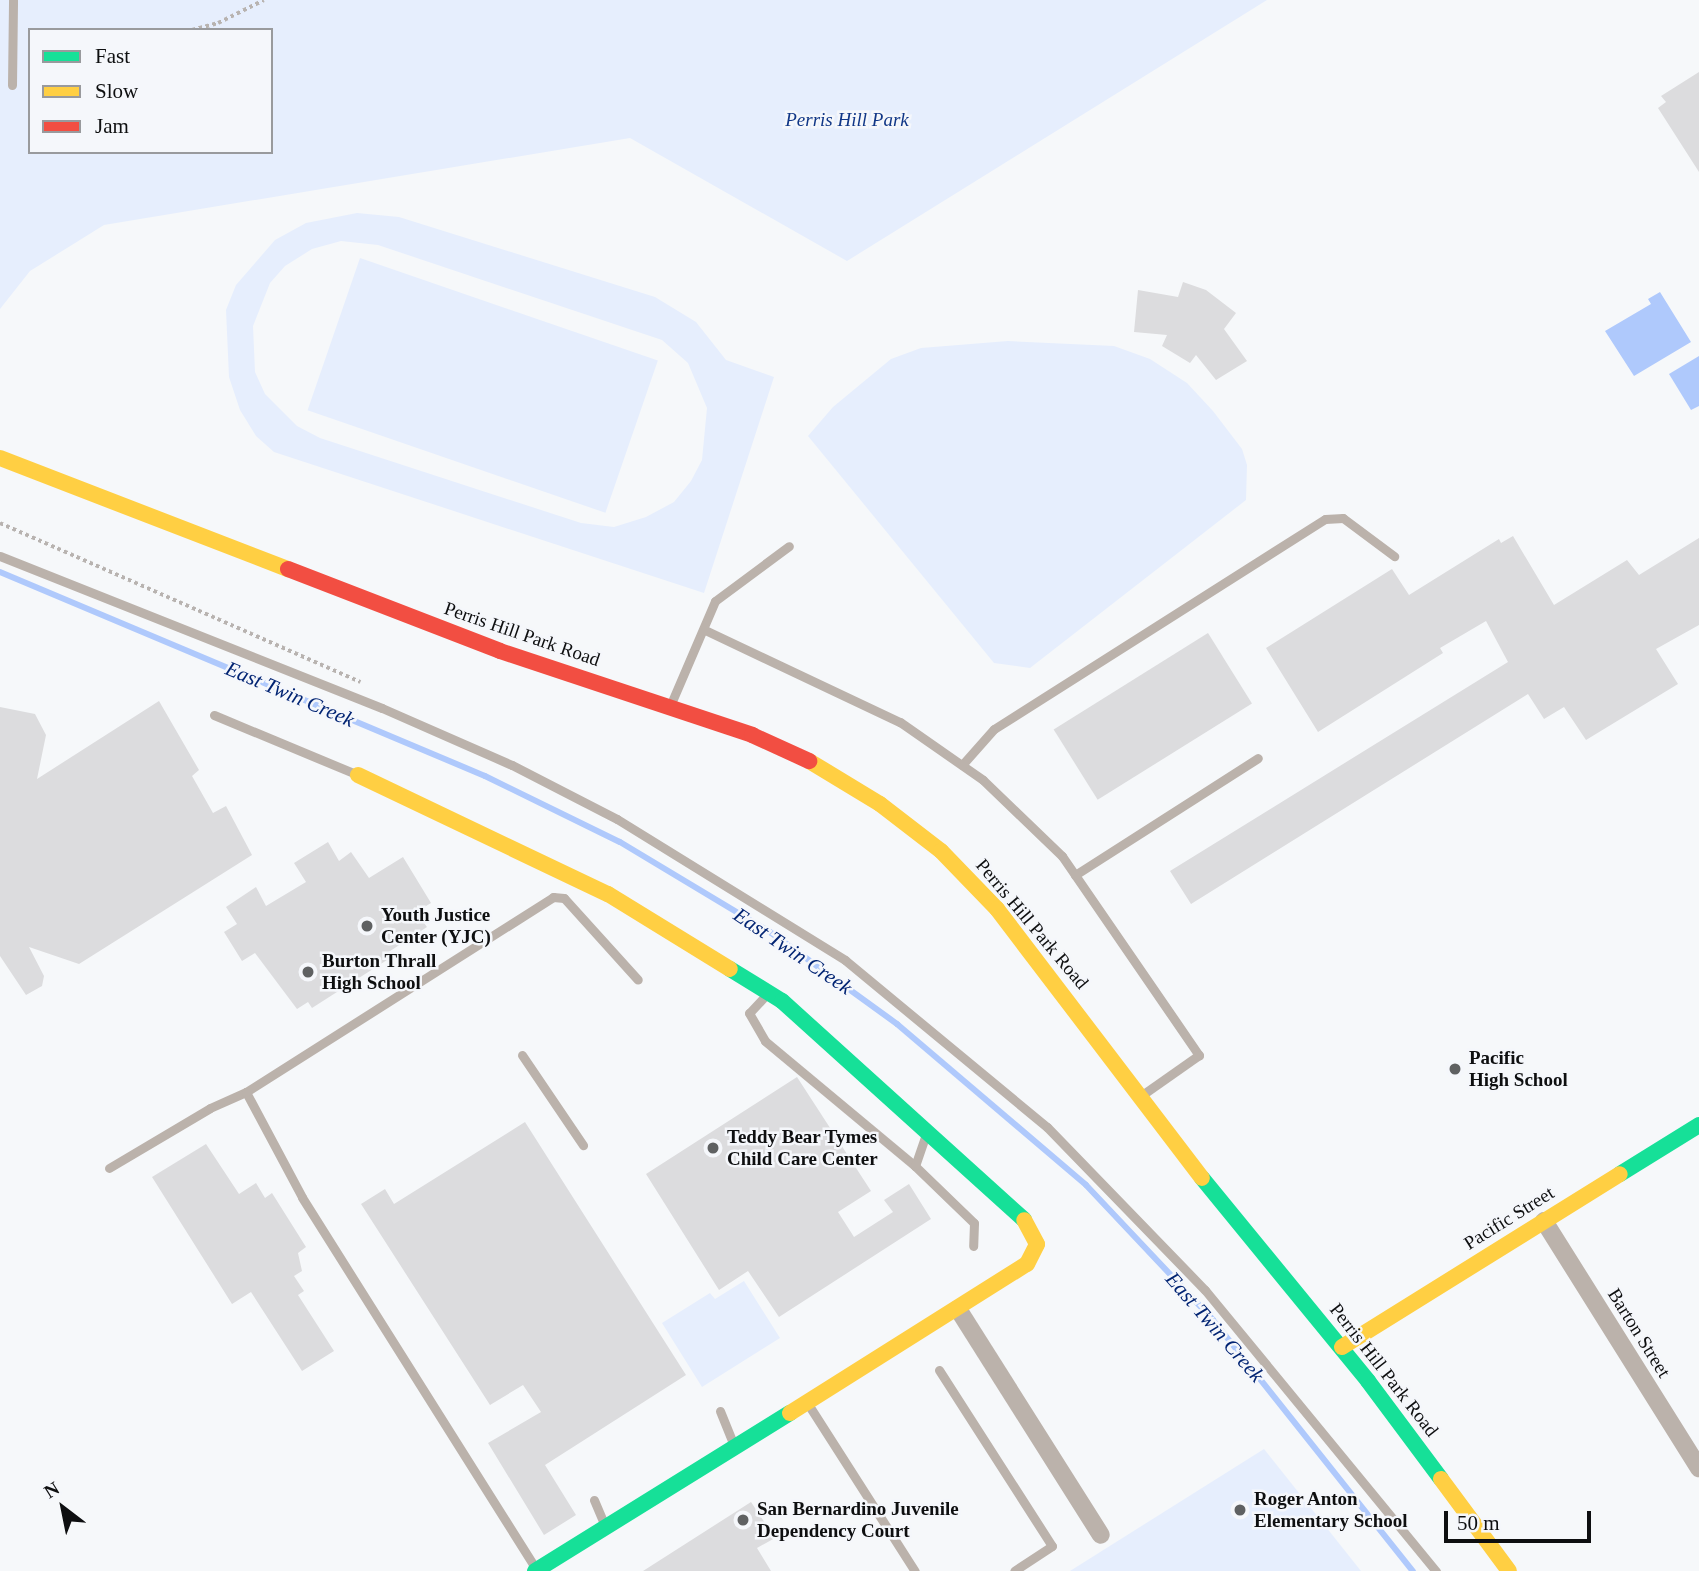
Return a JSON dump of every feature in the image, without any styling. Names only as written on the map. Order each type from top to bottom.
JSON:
[{"type":"street","name":"Perris Hill Park Road","points":[[0,458],[488,646],[670,707],[802,757],[880,804],[941,851],[997,909],[1193,1167],[1342,1347],[1509,1571]]},
{"type":"street","points":[[358,775],[608,894],[768,992],[927,1130],[1028,1224],[1037,1244],[1027,1264],[958,1309],[536,1570]]},
{"type":"street","name":"Pacific Street","points":[[1342,1347],[1699,1125]]},
{"type":"street","name":"Barton Street","points":[[1544,1222],[1699,1468]]},
{"type":"street","points":[[958,1309],[1101,1535]]},
{"type":"lane","points":[[12,85],[13,0]]},
{"type":"lane","points":[[962,765],[994,729],[1325,520],[1343,517],[1394,556]]},
{"type":"lane","points":[[670,707],[705,630],[715,601],[789,546]]},
{"type":"lane","points":[[0,556],[382,708],[512,765],[700,867],[845,960],[1047,1127],[1205,1290],[1436,1571]]},
{"type":"lane","points":[[705,630],[900,722],[962,765],[1037,830],[1075,875],[1199,1055],[1140,1096]]},
{"type":"lane","points":[[214,715],[358,775]]},
{"type":"lane","points":[[1075,875],[1258,758]]},
{"type":"lane","points":[[109,1168],[210,1108],[246,1092],[553,897],[564,898],[638,980]]},
{"type":"lane","points":[[768,992],[749,1013],[765,1041],[915,1166],[974,1223],[973,1246]]},
{"type":"lane","points":[[523,1055],[583,1145]]},
{"type":"lane","points":[[246,1092],[302,1197],[536,1570]]},
{"type":"lane","points":[[915,1166],[927,1130]]},
{"type":"lane","points":[[939,1370],[1052,1546],[1014,1571]]},
{"type":"lane","points":[[807,1403],[915,1571]]},
{"type":"lane","points":[[720,1411],[735,1447]]},
{"type":"lane","points":[[594,1500],[606,1527]]},
{"type":"path","points":[[199,28],[218,23],[264,0]]},
{"type":"green space","name":"Perris Hill Park","points":[[0,0],[1267,0],[847,261],[630,138],[104,225],[30,271],[0,309]]},
{"type":"green space","points":[[357,213],[399,217],[655,297],[696,322],[726,360],[774,377],[704,593],[274,452],[256,436],[240,410],[229,377],[226,310],[236,285],[275,240],[306,223]],"holes":[[[341,241],[378,245],[662,340],[688,363],[707,408],[702,460],[691,481],[674,502],[646,517],[614,527],[581,523],[320,438],[297,426],[265,394],[255,372],[253,326],[270,283],[285,266],[312,249]]]},
{"type":"green space","points":[[360,258],[658,361],[605,513],[308,410]]},
{"type":"green space","points":[[1008,341],[1114,346],[1150,359],[1187,383],[1213,411],[1242,449],[1247,465],[1246,500],[1030,668],[994,663],[808,436],[833,407],[891,359],[921,348]]},
{"type":"green space","points":[[744,1281],[780,1338],[702,1387],[662,1323],[710,1293],[715,1299]]},
{"type":"green space","name":"Roger Anton Elementary School","points":[[1264,1449],[1361,1571],[1070,1571]]},
{"type":"water","points":[[1660,292],[1691,342],[1634,376],[1605,331],[1651,304],[1648,299]]},
{"type":"water","points":[[1699,356],[1699,406],[1691,410],[1669,374]]},
{"type":"building","points":[[1699,72],[1699,172],[1658,108],[1666,102],[1661,96]]},
{"type":"building","points":[[1183,282],[1206,290],[1236,313],[1224,329],[1247,361],[1216,380],[1196,355],[1190,363],[1162,346],[1167,335],[1134,332],[1138,290],[1178,297]]},
{"type":"building","points":[[1513,536],[1554,605],[1627,560],[1639,575],[1699,538],[1699,625],[1656,649],[1678,684],[1586,740],[1564,707],[1544,719],[1528,694],[1191,904],[1170,871],[1508,662],[1486,621],[1440,648],[1443,653],[1318,732],[1266,648],[1392,569],[1409,595],[1499,539],[1501,543]]},
{"type":"building","points":[[1208,633],[1252,703],[1098,800],[1054,729]]},
{"type":"building","points":[[159,701],[199,770],[192,776],[213,813],[226,806],[252,855],[79,964],[29,947],[44,976],[42,986],[26,995],[0,956],[0,707],[35,714],[46,735],[37,779]]},
{"type":"building","name":"Youth Justice Center (YJC)","points":[[328,842],[339,861],[351,852],[369,878],[403,857],[431,903],[416,912],[427,927],[384,955],[387,960],[312,1008],[308,1002],[297,1009],[255,953],[242,961],[224,932],[237,924],[226,907],[256,887],[266,906],[306,882],[294,863]]},
{"type":"building","points":[[797,1077],[871,1191],[838,1212],[854,1237],[893,1212],[884,1200],[909,1184],[931,1219],[779,1317],[748,1271],[719,1290],[646,1174]]},
{"type":"building","points":[[525,1122],[686,1375],[545,1465],[576,1515],[544,1535],[488,1443],[541,1412],[523,1385],[490,1405],[361,1204],[385,1189],[394,1204]]},
{"type":"building","points":[[206,1144],[239,1194],[256,1183],[265,1198],[272,1193],[306,1247],[298,1253],[302,1271],[294,1276],[304,1291],[298,1295],[334,1351],[302,1371],[251,1292],[232,1304],[152,1177]]},
{"type":"building","name":"San Bernardino Juvenile Dependency Court","points":[[751,1502],[775,1538],[757,1548],[771,1571],[643,1571]]},
{"type":"waterway","name":"East Twin Creek","points":[[0,572],[485,776],[620,842],[770,932],[897,1024],[1086,1185],[1213,1320],[1413,1571]]},
{"type":"traffic: fast","points":[[730,969],[782,1001],[1024,1220]]},
{"type":"traffic: fast","points":[[1620,1174],[1699,1125]]},
{"type":"traffic: fast","points":[[1202,1178],[1368,1381],[1441,1479]]},
{"type":"traffic: fast","points":[[535,1571],[790,1413]]},
{"type":"traffic: slow","points":[[0,458],[288,569]]},
{"type":"traffic: slow","points":[[809,761],[880,804],[941,851],[997,909],[1202,1178]]},
{"type":"traffic: slow","points":[[358,775],[608,894],[730,969]]},
{"type":"traffic: slow","points":[[1342,1347],[1620,1174]]},
{"type":"traffic: slow","points":[[790,1413],[1027,1264],[1037,1244],[1024,1220]]},
{"type":"traffic: slow","points":[[1441,1479],[1509,1571]]},
{"type":"traffic: jam","points":[[288,569],[500,651],[752,735],[809,761]]},
{"type":"place","name":"Youth Justice Center (YJC)","points":[[367,926]]},
{"type":"place","name":"Burton Thrall High School","points":[[308,972]]},
{"type":"place","name":"Pacific High School","points":[[1455,1069]]},
{"type":"place","name":"Teddy Bear Tymes Child Care Center","points":[[713,1148]]},
{"type":"place","name":"Roger Anton Elementary School","points":[[1240,1510]]},
{"type":"place","name":"San Bernardino Juvenile Dependency Court","points":[[743,1520]]}]
